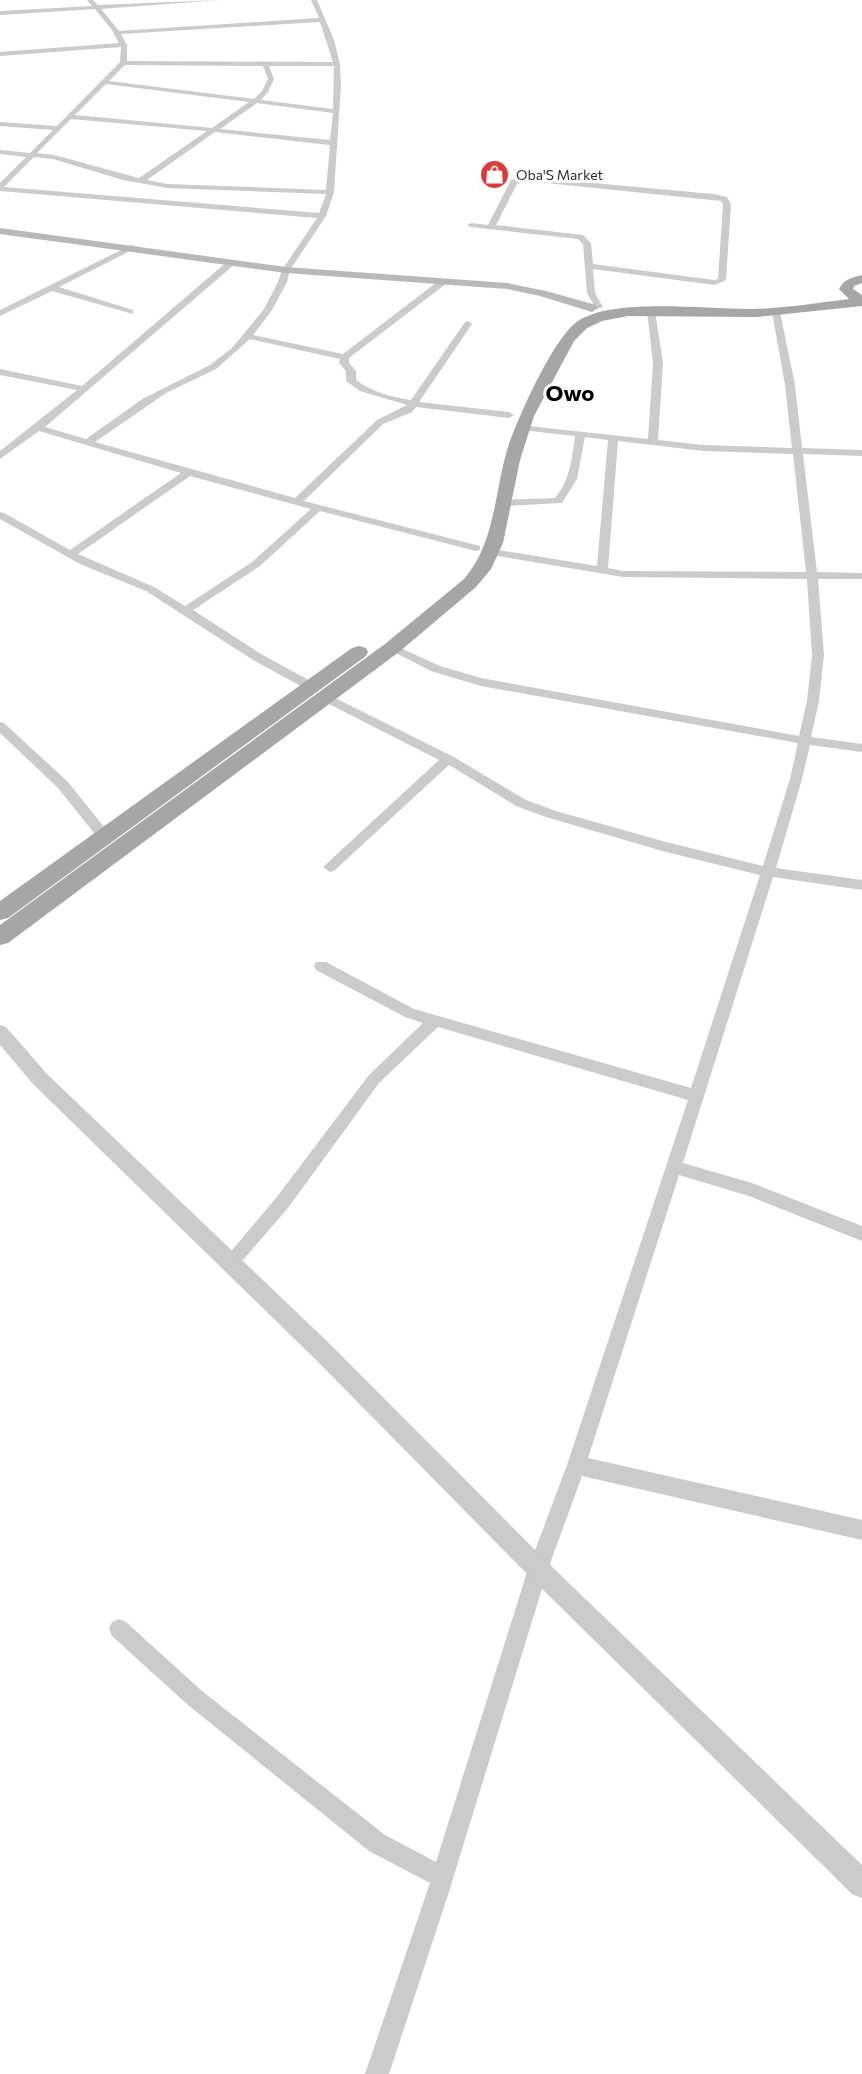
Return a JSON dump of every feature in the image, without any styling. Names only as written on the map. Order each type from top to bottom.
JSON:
[{"type":"main road","points":[[0,231],[286,270],[444,280],[524,289],[594,303],[777,305],[830,297],[857,298]]},
{"type":"main road","points":[[857,298],[849,283],[862,279]]},
{"type":"main road","points":[[0,937],[392,648],[470,583],[504,503],[520,412],[568,339],[582,326],[612,314],[651,311],[776,312],[857,298]]},
{"type":"main road","points":[[0,912],[415,610],[484,550],[498,456],[551,345],[571,321],[594,303]]},
{"type":"street","points":[[0,188],[123,63],[126,54],[124,45],[90,0]]},
{"type":"street","points":[[0,13],[217,0]]},
{"type":"street","points":[[88,442],[162,391],[177,382],[213,368],[231,354],[272,301],[285,279],[286,270],[322,216],[330,192],[336,111],[336,64],[333,46],[314,0]]},
{"type":"street","points":[[116,33],[321,20]]},
{"type":"street","points":[[0,54],[124,45]]},
{"type":"street","points":[[140,181],[257,100],[265,92],[271,79],[265,62]]},
{"type":"street","points":[[123,63],[336,64]]},
{"type":"street","points":[[103,82],[336,111]]},
{"type":"street","points":[[68,117],[334,143]]},
{"type":"street","points":[[0,124],[57,128]]},
{"type":"street","points":[[0,152],[54,156],[140,181],[167,186],[330,192]]},
{"type":"street","points":[[491,227],[514,182],[527,179],[714,196],[724,199],[727,204],[722,280],[715,283],[590,266]]},
{"type":"street","points":[[0,188],[322,216]]},
{"type":"street","points":[[471,225],[580,237],[587,243],[594,303]]},
{"type":"street","points":[[0,313],[134,248]]},
{"type":"street","points":[[0,456],[38,428],[232,262]]},
{"type":"street","points":[[608,279],[616,271]]},
{"type":"street","points":[[444,280],[345,357],[344,363],[351,371],[351,381],[359,388],[382,397],[414,403],[520,412],[580,435],[653,443],[798,452],[862,453]]},
{"type":"street","points":[[594,303],[600,286]]},
{"type":"street","points":[[51,288],[130,312]]},
{"type":"street","points":[[651,311],[658,363],[653,443]]},
{"type":"street","points":[[377,2074],[442,1877],[538,1569],[576,1465],[697,1096],[702,1074],[783,825],[805,740],[813,701],[818,655],[812,574],[790,385],[776,312]]},
{"type":"street","points":[[296,503],[380,422],[402,415],[414,403],[468,324]]},
{"type":"street","points":[[247,336],[345,357]]},
{"type":"street","points":[[0,372],[84,389]]},
{"type":"street","points":[[38,428],[296,503],[484,550],[602,572],[862,576]]},
{"type":"street","points":[[504,503],[558,501],[568,489],[575,466],[580,435]]},
{"type":"street","points":[[602,572],[613,439]]},
{"type":"street","points":[[70,555],[189,472]]},
{"type":"street","points":[[186,610],[256,564],[318,508]]},
{"type":"street","points":[[0,515],[70,555],[150,589],[257,657],[310,686]]},
{"type":"street","points":[[392,648],[413,660],[473,680],[634,712],[862,748]]},
{"type":"street","points":[[325,697],[448,759],[521,803],[551,814],[768,871],[818,882],[862,885]]},
{"type":"street","points":[[0,726],[63,785],[103,836]]},
{"type":"street","points":[[330,867],[448,759]]},
{"type":"street","points":[[321,966],[410,1013],[494,1036],[565,1060],[697,1096]]},
{"type":"street","points":[[231,1262],[282,1203],[374,1079],[434,1021]]},
{"type":"street","points":[[0,1032],[40,1079],[231,1262],[538,1569],[862,1884]]},
{"type":"street","points":[[674,1167],[752,1190],[862,1234]]},
{"type":"street","points":[[576,1465],[862,1530]]},
{"type":"street","points":[[119,1629],[195,1698],[377,1844],[442,1877]]},
{"type":"place","name":"Oba'S Market","points":[[495,174]]},
{"type":"district","name":"Owo","points":[[570,392]]}]
